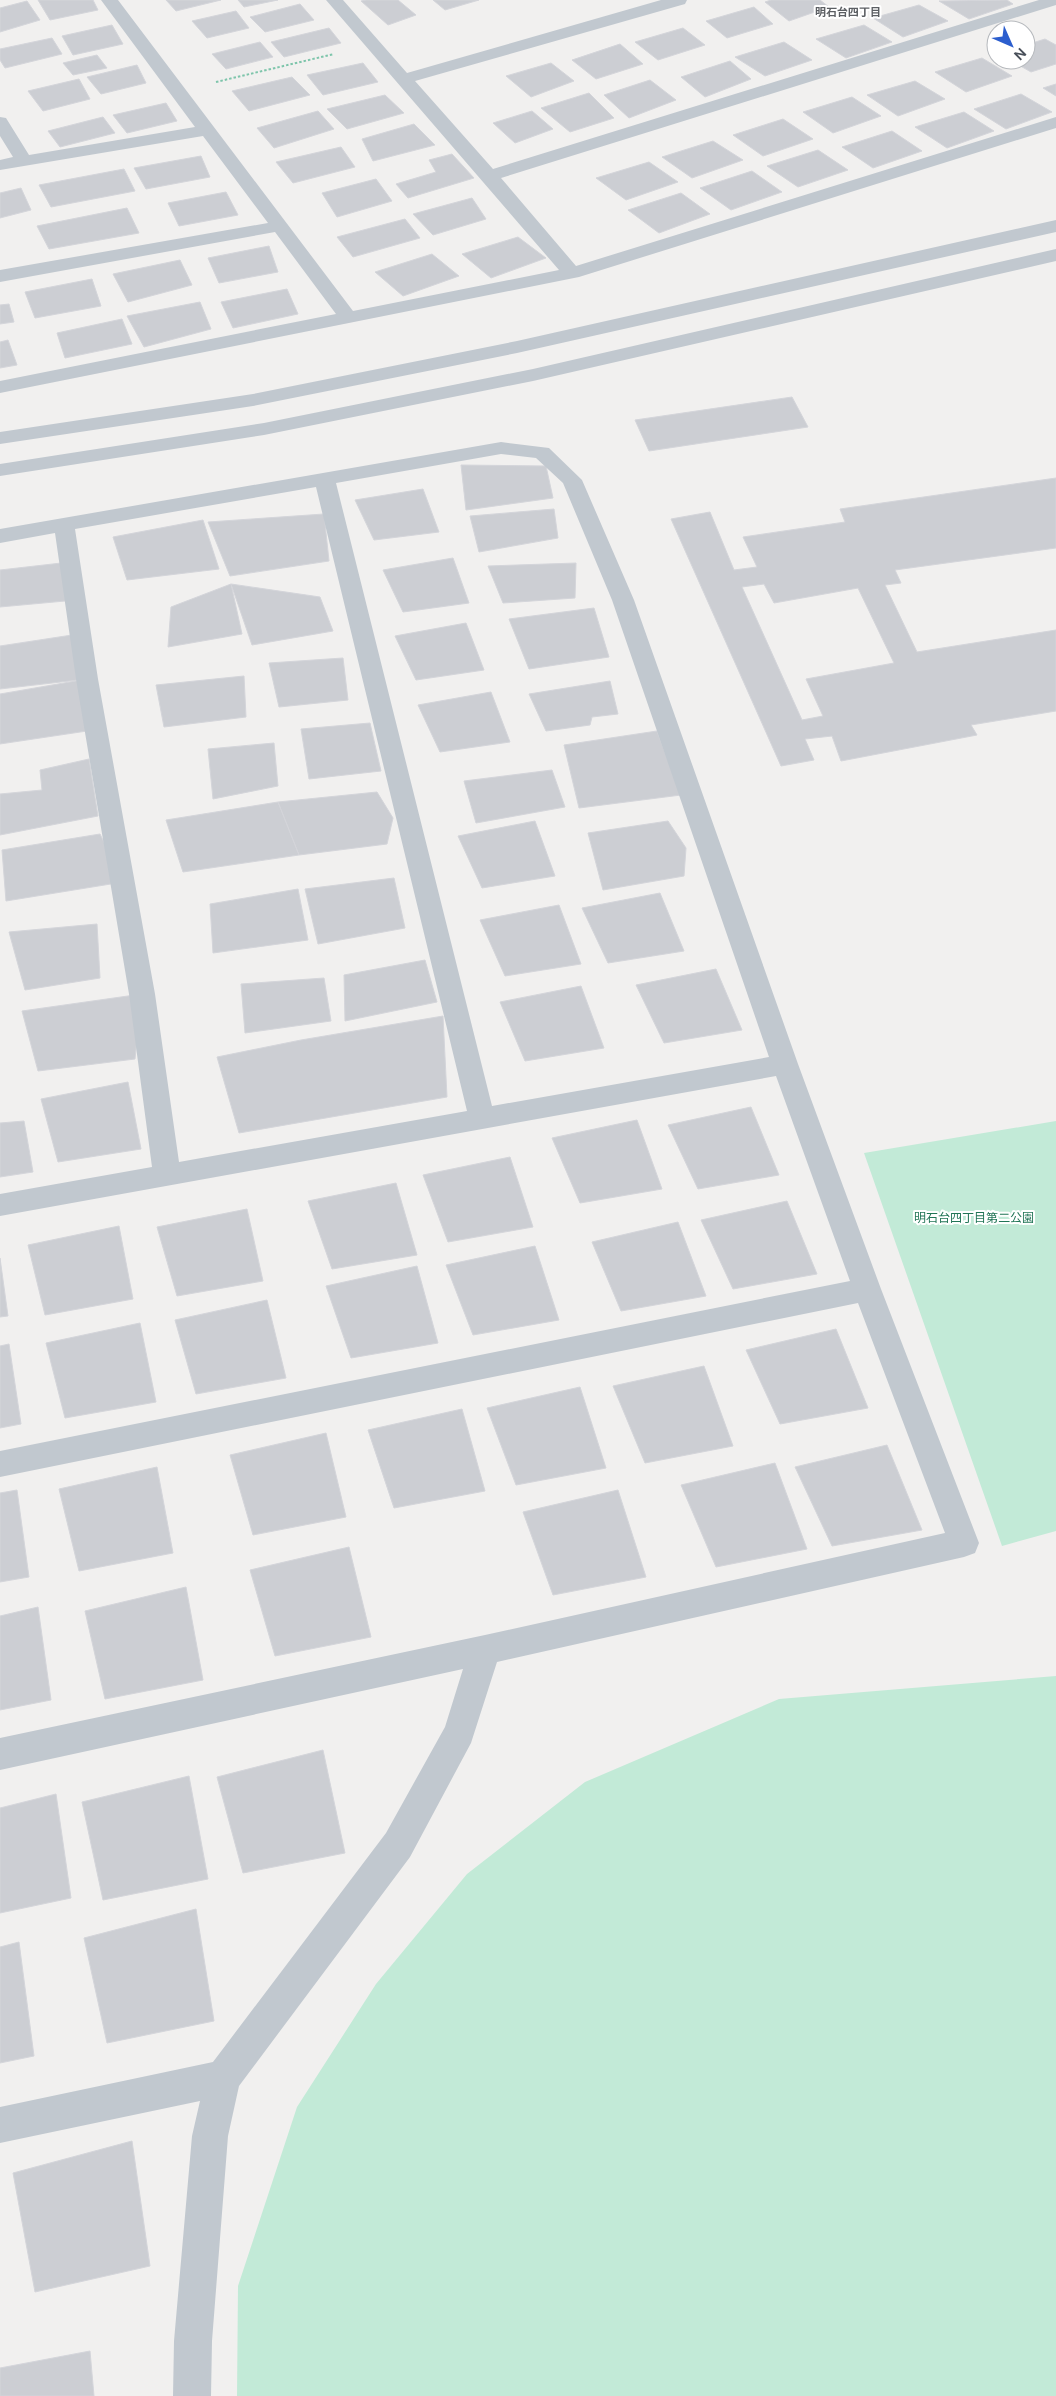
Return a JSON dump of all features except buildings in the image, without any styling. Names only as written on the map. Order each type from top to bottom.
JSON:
[{"type":"street","points":[[109,0],[349,318]]},
{"type":"street","points":[[334,0],[405,79],[572,273]]},
{"type":"street","points":[[405,79],[679,0]]},
{"type":"street","points":[[489,176],[1056,0]]},
{"type":"street","points":[[608,6],[621,17]]},
{"type":"street","points":[[0,122],[24,161]]},
{"type":"street","points":[[0,387],[572,273],[1056,122]]},
{"type":"street","points":[[0,165],[207,130]]},
{"type":"street","points":[[0,276],[280,226]]},
{"type":"street","points":[[0,438],[263,398],[517,347],[1056,226]]},
{"type":"street","points":[[0,470],[264,429],[533,375],[1056,255]]},
{"type":"street","points":[[0,536],[501,448],[542,452],[572,480],[623,600],[785,1064],[867,1289],[964,1543],[485,1650],[0,1754]]},
{"type":"street","points":[[325,480],[482,1119]]},
{"type":"street","points":[[64,524],[87,678],[142,994],[166,1176]]},
{"type":"street","points":[[0,1205],[785,1064]]},
{"type":"street","points":[[0,1464],[867,1289]]},
{"type":"street","points":[[192,2396],[193,2341],[210,2136],[223,2078],[398,1845],[460,1732],[485,1650]]},
{"type":"street","points":[[0,2125],[223,2078]]},
{"type":"path","points":[[178,91],[374,44]]},
{"type":"green space","name":"明石台四丁目第二公園","points":[[1056,1121],[1056,1531],[1002,1546],[864,1153]]},
{"type":"green space","points":[[1056,1676],[1056,2396],[237,2396],[238,2286],[297,2107],[376,1984],[467,1874],[585,1782],[779,1699]]},
{"type":"district","name":"明石台四丁目","points":[[848,12]]}]
